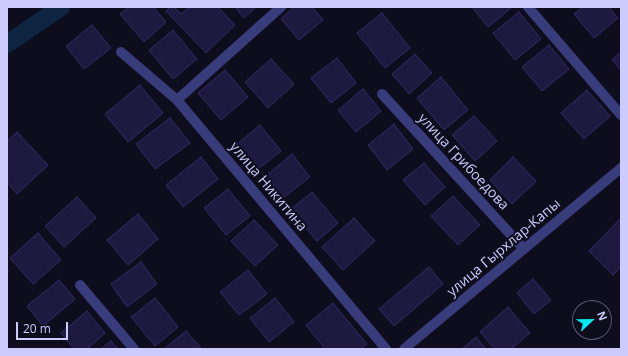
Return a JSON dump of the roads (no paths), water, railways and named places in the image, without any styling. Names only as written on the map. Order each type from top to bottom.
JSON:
[{"type":"street","points":[[177,100],[281,7]]},
{"type":"street","points":[[528,7],[621,115]]},
{"type":"street","name":"улица Никитина","points":[[121,52],[177,100],[386,349]]},
{"type":"street","name":"улица Грибоедова","points":[[382,94],[524,249]]},
{"type":"street","name":"улица Гырхлар-Капы","points":[[404,349],[621,168]]},
{"type":"street","points":[[80,284],[134,349]]},
{"type":"waterway","points":[[7,44],[61,7]]}]
